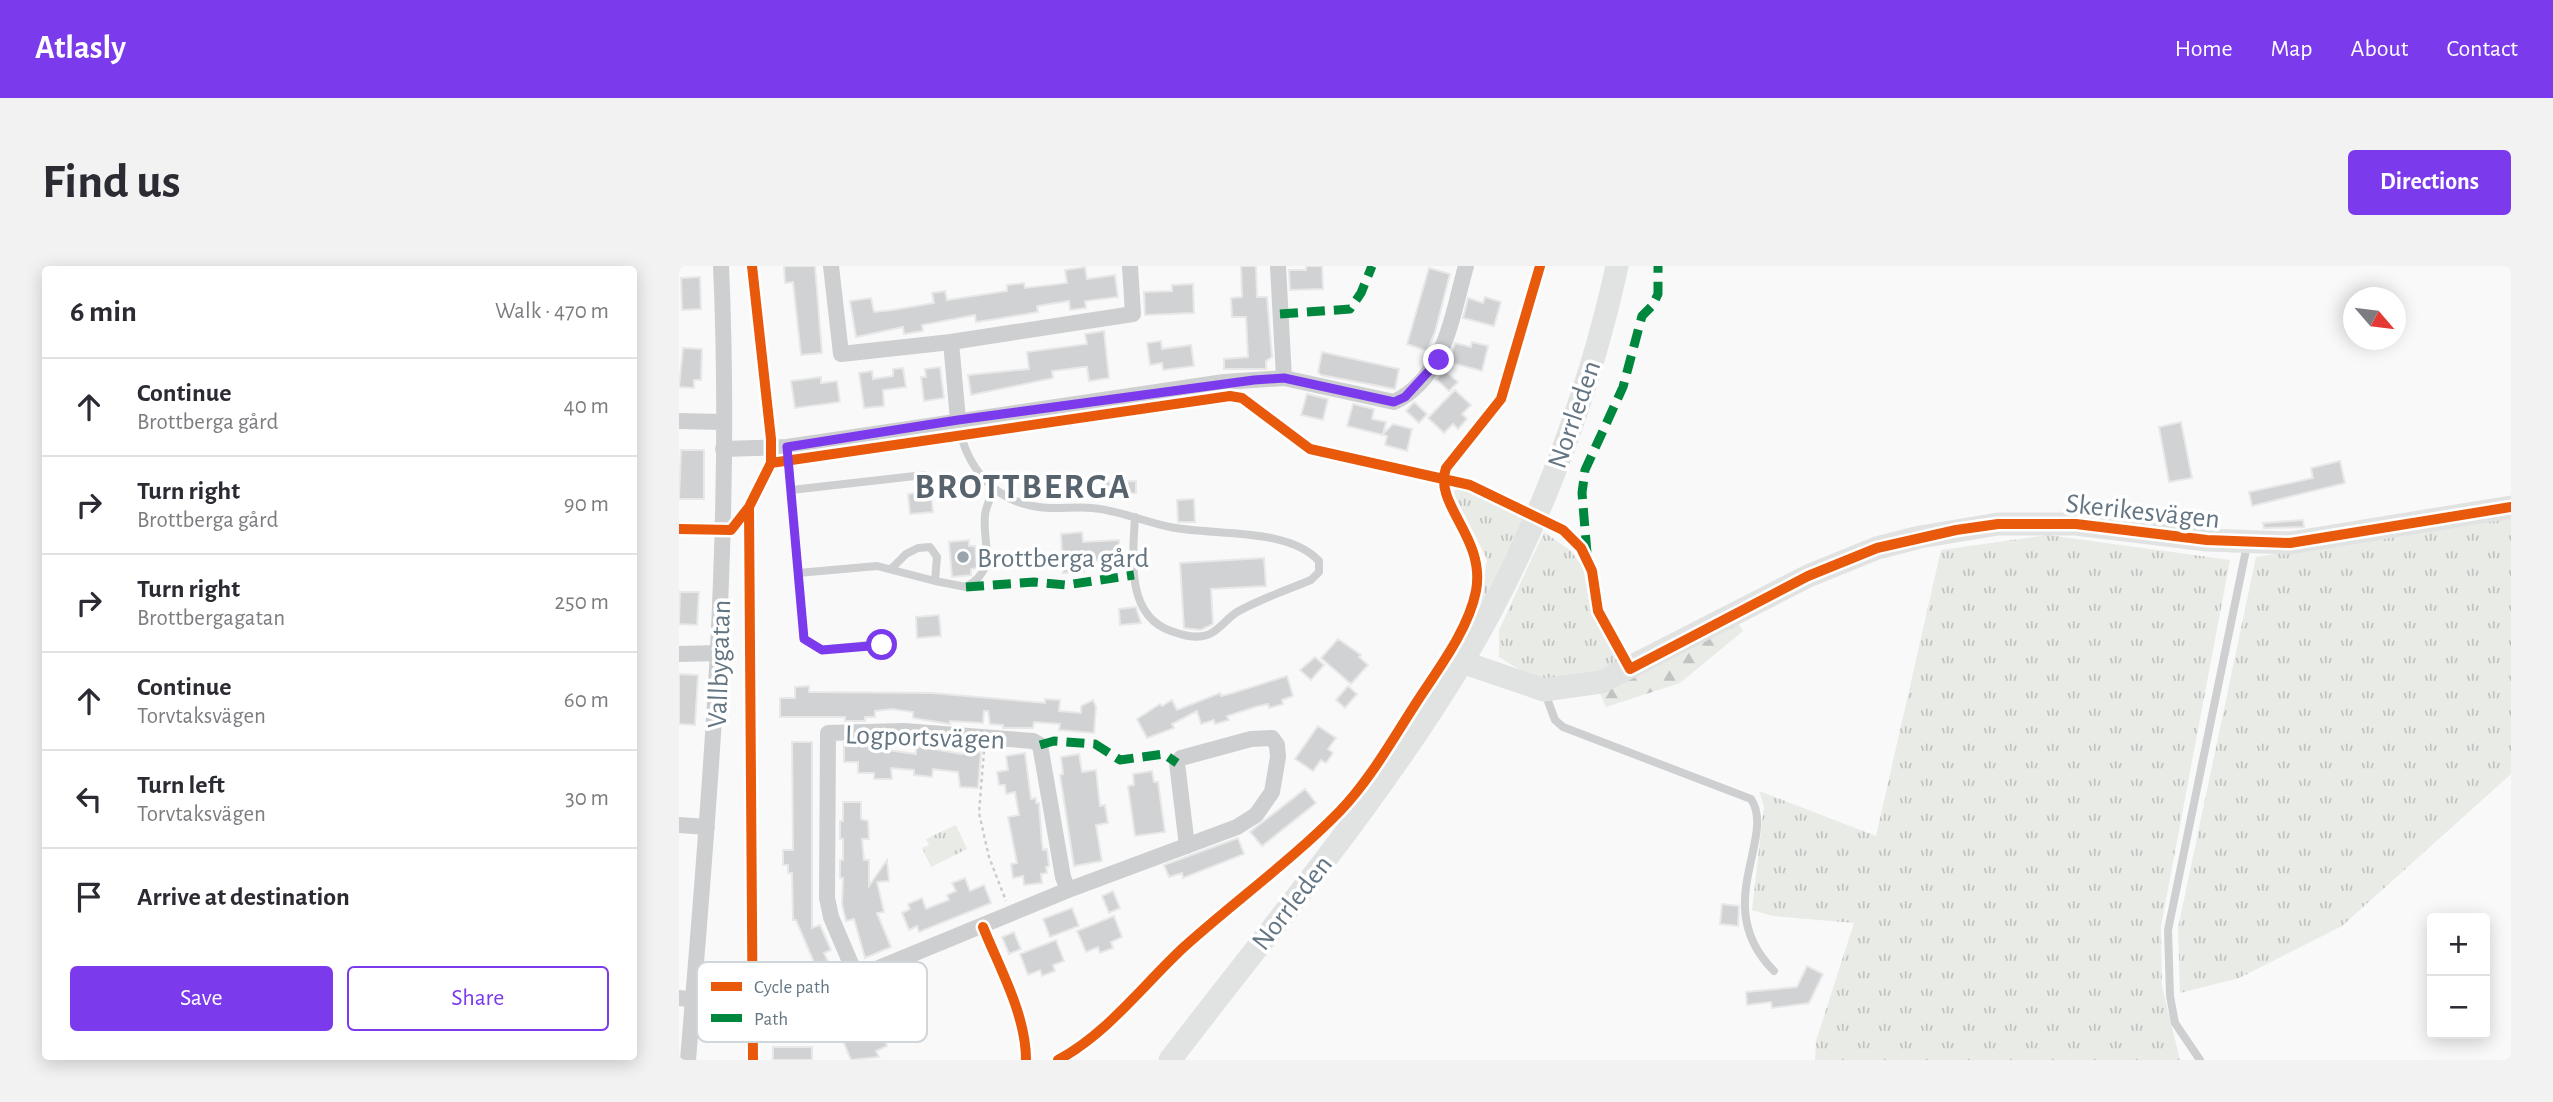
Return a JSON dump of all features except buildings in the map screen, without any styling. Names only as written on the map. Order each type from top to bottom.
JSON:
[{"type":"street","name":"Vallbygatan","points":[[688,1060],[686,998],[707,827],[719,653],[723,449],[720,266]]},
{"type":"street","points":[[831,266],[841,354],[951,342],[1133,314],[1130,266]]},
{"type":"street","points":[[1277,266],[1284,378]]},
{"type":"street","points":[[723,449],[787,447],[1224,382],[1284,378],[1394,402],[1405,397],[1439,360],[1466,266]]},
{"type":"street","name":"Norrleden","points":[[1175,1054],[1388,774],[1462,662],[1497,598],[1563,451],[1591,369],[1617,266]]},
{"type":"street","points":[[951,342],[958,420]]},
{"type":"street","points":[[679,421],[722,422]]},
{"type":"street","name":"Skerikesvägen","points":[[1462,662],[1544,690],[1601,682],[1808,576],[1877,548],[1920,537],[1998,524],[2040,523],[2248,542],[2290,543],[2511,507]]},
{"type":"street","points":[[679,654],[719,653]]},
{"type":"street","name":"Logportsvägen","points":[[850,962],[831,917],[827,898],[828,733],[904,731],[1033,741],[1040,745],[1060,865],[1068,890]]},
{"type":"street","points":[[896,962],[1068,890],[1187,846],[1237,827],[1265,804],[1276,776],[1277,745],[1272,738],[1263,736],[1181,758],[1176,768],[1187,846]]},
{"type":"street","points":[[679,825],[707,827]]},
{"type":"lane","points":[[958,420],[968,459],[994,488],[1038,507],[1091,508],[1135,517],[1204,533],[1261,536],[1310,550],[1319,561],[1319,572],[1311,580],[1235,613],[1209,635],[1185,636],[1164,629],[1148,617],[1139,599],[1132,566],[1135,517]]},
{"type":"lane","points":[[787,447],[801,631],[812,646],[822,650],[893,642]]},
{"type":"lane","points":[[791,490],[924,475]]},
{"type":"lane","points":[[797,573],[877,566],[966,587],[980,579],[987,565],[985,513],[994,488]]},
{"type":"lane","points":[[2200,1060],[2175,1024],[2170,996],[2168,930],[2248,542]]},
{"type":"lane","points":[[891,569],[906,554],[918,548],[930,547],[937,557],[935,581]]},
{"type":"lane","points":[[1544,690],[1555,720],[1563,727],[1751,799],[1758,817],[1745,886],[1745,917],[1757,954],[1774,971]]},
{"type":"path","points":[[985,737],[979,813],[989,857],[1011,915]]},
{"type":"green space","points":[[1459,488],[1482,496],[1524,519],[1479,613],[1487,559],[1453,492]]},
{"type":"green space","points":[[2511,518],[2511,774],[2342,926],[2239,978],[2180,993],[2178,928],[2256,557]]},
{"type":"green space","points":[[1544,532],[1571,551],[1583,568],[1591,611],[1619,664],[1581,679],[1536,680],[1499,657],[1499,630]]},
{"type":"green space","points":[[2048,535],[2230,560],[2161,926],[2162,986],[2180,1060],[1815,1060],[1816,1041],[1854,923],[1773,916],[1752,910],[1764,806],[1759,791],[1876,836],[1941,550]]},
{"type":"green space","points":[[1738,622],[1743,631],[1680,683],[1606,707],[1599,691]]},
{"type":"green space","points":[[956,825],[967,849],[931,867],[922,848],[929,845],[926,839]]},
{"type":"marked path","points":[[1280,314],[1350,309],[1361,293],[1372,266]]},
{"type":"marked path","points":[[1587,553],[1582,493],[1585,470],[1623,387],[1642,316],[1652,306],[1658,294],[1658,266]]},
{"type":"marked path","points":[[966,587],[1034,582],[1066,585],[1134,575]]},
{"type":"marked path","points":[[1040,745],[1054,741],[1095,744],[1120,760],[1164,754],[1177,763]]},
{"type":"cycle path","points":[[679,529],[731,530],[749,507],[771,463],[771,439],[752,266]]},
{"type":"cycle path","points":[[1058,1060],[1109,1022],[1184,947],[1302,847],[1340,811],[1373,770],[1446,658],[1472,605],[1477,572],[1474,554],[1447,495],[1444,482],[1446,468],[1501,399],[1540,266]]},
{"type":"cycle path","points":[[771,463],[1230,396],[1242,398],[1310,449],[1470,485],[1563,530],[1581,548],[1592,571],[1598,611],[1630,669],[1808,576],[1877,548],[1956,530],[1998,524],[2076,524],[2207,540],[2290,543],[2511,507]]},
{"type":"cycle path","points":[[749,507],[752,962]]},
{"type":"cycle path","points":[[983,927],[1017,1009],[1026,1060]]},
{"type":"cycle path","points":[[753,1042],[753,1060]]},
{"type":"place","name":"Brottberga gård","points":[[963,557]]},
{"type":"district","name":"BROTTBERGA","points":[[1023,486]]},
{"type":"route","points":[[882,645],[822,650],[804,639],[801,631],[787,447],[1224,382],[1284,378],[1394,402],[1405,397],[1439,360]]}]
